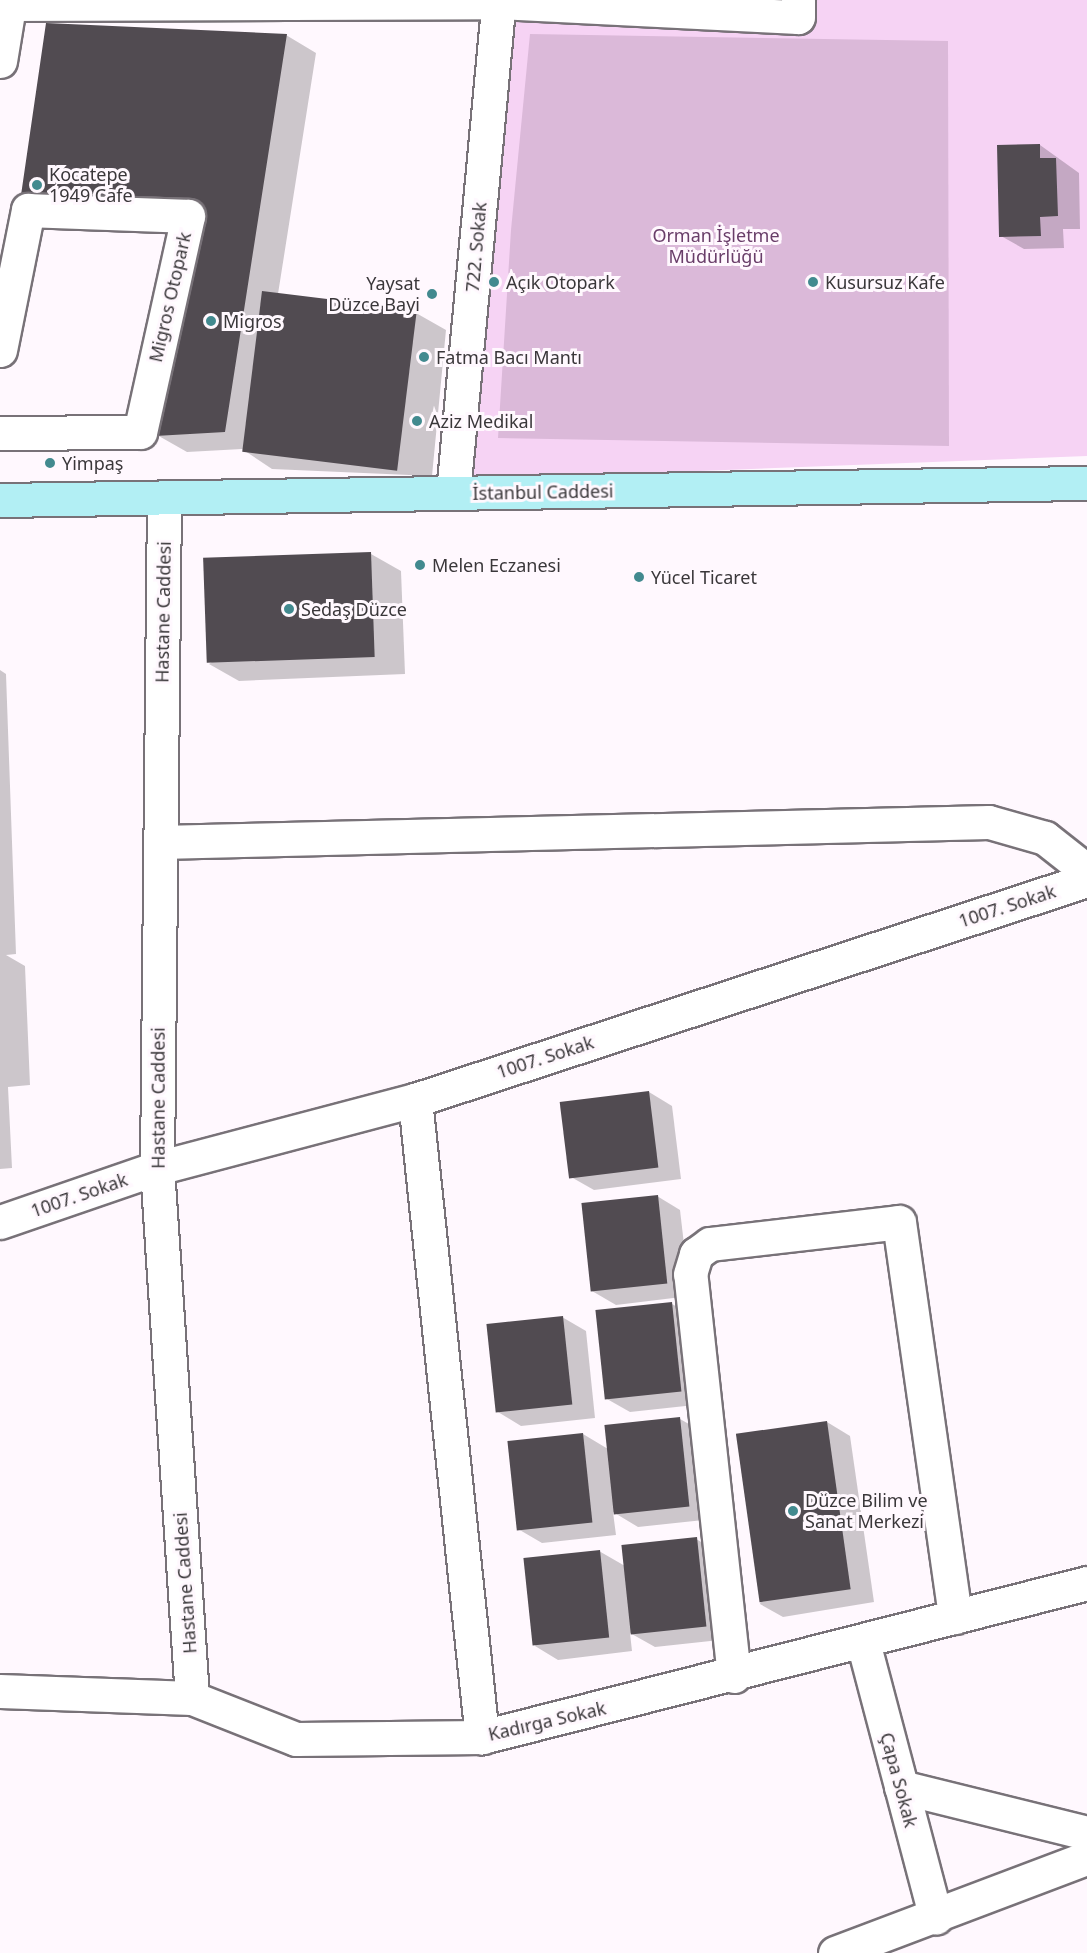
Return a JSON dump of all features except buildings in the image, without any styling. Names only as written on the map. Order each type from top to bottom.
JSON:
[{"type":"main road","name":"İstanbul Caddesi","points":[[0,500],[1087,483]]},
{"type":"street","points":[[0,61],[10,2],[499,1],[798,17],[798,0]]},
{"type":"street","name":"722. Sokak","points":[[453,493],[499,1]]},
{"type":"street","name":"Migros Otopark","points":[[0,350],[28,210],[188,216],[140,432],[0,433]]},
{"type":"street","name":"Hastane Caddesi","points":[[164,497],[157,1168],[192,1698]]},
{"type":"street","points":[[160,842],[989,822],[1045,838],[1087,871]]},
{"type":"street","name":"1007. Sokak","points":[[0,1222],[157,1168],[415,1100],[1087,880]]},
{"type":"street","points":[[415,1100],[482,1737]]},
{"type":"street","points":[[734,1676],[690,1274],[696,1254],[710,1244],[898,1222],[955,1617]]},
{"type":"street","name":"Kadırga Sokak","points":[[0,1690],[192,1698],[296,1739],[482,1737],[734,1676],[1087,1583]]},
{"type":"street","name":"Çapa Sokak","points":[[863,1642],[936,1918]]},
{"type":"street","points":[[901,1787],[1087,1833]]},
{"type":"street","points":[[835,1953],[936,1918],[1087,1858]]},
{"type":"green space","name":"Orman İşletme Müdürlüğü","points":[[808,0],[1087,0],[1087,456],[468,480],[512,19],[807,23]]},
{"type":"green space","name":"Orman İşletme Müdürlüğü","points":[[530,34],[948,41],[949,446],[498,438],[511,230]]},
{"type":"place","name":"Kocatepe 1949 Cafe","points":[[37,185]]},
{"type":"place","name":"Açık Otopark","points":[[494,282]]},
{"type":"place","name":"Kusursuz Kafe","points":[[813,282]]},
{"type":"place","name":"Yaysat Düzce Bayi","points":[[432,294]]},
{"type":"place","name":"Migros","points":[[211,321]]},
{"type":"place","name":"Fatma Bacı Mantı","points":[[424,357]]},
{"type":"place","name":"Aziz Medikal","points":[[417,421]]},
{"type":"place","name":"Yimpaş","points":[[50,463]]},
{"type":"place","name":"Melen Eczanesi","points":[[420,565]]},
{"type":"place","name":"Yücel Ticaret","points":[[639,577]]},
{"type":"place","name":"Sedaş Düzce","points":[[289,609]]},
{"type":"place","name":"Düzce Bilim ve Sanat Merkezi","points":[[793,1511]]}]
